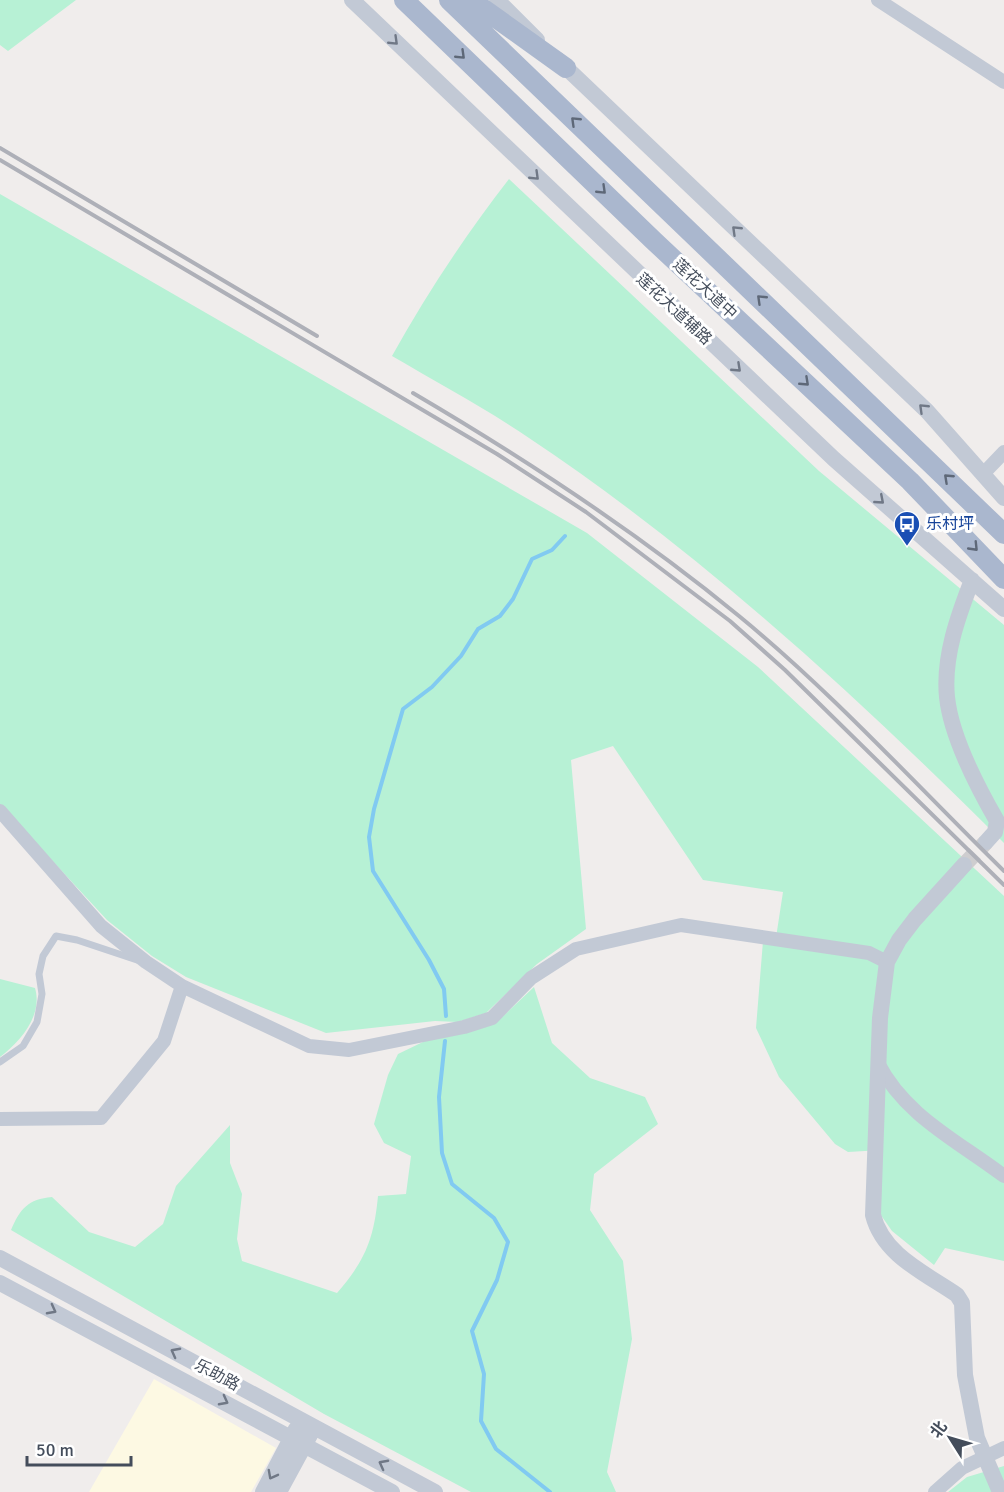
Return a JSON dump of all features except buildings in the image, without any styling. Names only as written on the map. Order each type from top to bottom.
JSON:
[{"type":"main road","name":"莲花大道中","points":[[404,0],[646,233],[910,481],[1004,579]]},
{"type":"main road","name":"莲花大道中","points":[[449,0],[1004,534]]},
{"type":"main road","points":[[471,0],[566,68]]},
{"type":"street","name":"莲花大道辅路","points":[[352,0],[834,459],[1004,609]]},
{"type":"street","points":[[497,0],[927,411],[1004,498]]},
{"type":"street","points":[[878,0],[1004,82]]},
{"type":"street","points":[[983,474],[1004,452]]},
{"type":"street","points":[[972,580],[953,637],[947,695],[954,728],[997,821],[995,832],[986,842]]},
{"type":"street","points":[[0,811],[101,926],[146,962],[182,986],[309,1046],[349,1050],[464,1027],[492,1018],[531,978],[576,950],[681,925],[869,953],[887,962]]},
{"type":"street","points":[[964,865],[915,919],[899,940],[887,962],[878,1063],[873,1215],[876,1229],[899,1256],[957,1295],[962,1303],[965,1376],[977,1438],[1000,1492]]},
{"type":"street","points":[[0,1119],[101,1118],[164,1041],[182,986]]},
{"type":"street","points":[[878,1063],[902,1100],[927,1123],[1004,1176]]},
{"type":"street","name":"乐助路","points":[[0,1258],[435,1492]]},
{"type":"street","name":"乐助路","points":[[0,1283],[392,1492]]},
{"type":"street","points":[[279,1492],[307,1423]]},
{"type":"street","points":[[263,1492],[298,1441]]},
{"type":"street","points":[[935,1492],[962,1468],[1004,1448]]},
{"type":"lane","points":[[0,1062],[23,1046],[38,1022],[42,994],[39,974],[43,956],[56,936],[77,940],[109,953],[146,962]]},
{"type":"shaded area","points":[[154,1379],[276,1448],[251,1492],[89,1492]]},
{"type":"green space","points":[[0,0],[76,0],[8,51],[0,45]]},
{"type":"green space","points":[[509,179],[819,471],[1004,625],[1004,843],[835,681],[716,578],[655,529],[512,427],[392,356],[447,265]]},
{"type":"green space","points":[[0,194],[587,533],[758,667],[1004,896],[1004,1261],[945,1248],[934,1265],[892,1231],[878,1211],[882,1150],[848,1152],[835,1144],[779,1077],[756,1028],[763,941],[775,944],[783,892],[703,880],[613,746],[571,760],[586,929],[537,964],[486,1013],[458,1022],[435,1021],[326,1033],[186,977],[152,956],[107,920],[0,804]]},
{"type":"green space","points":[[0,979],[35,988],[37,998],[36,1008],[28,1027],[0,1057]]},
{"type":"green space","points":[[534,987],[552,1043],[590,1078],[645,1097],[658,1124],[594,1174],[590,1210],[623,1261],[632,1339],[607,1472],[616,1492],[471,1492],[324,1414],[11,1230],[26,1206],[37,1200],[52,1197],[89,1232],[135,1247],[163,1224],[176,1186],[230,1125],[230,1163],[242,1194],[237,1239],[242,1261],[337,1293],[355,1270],[366,1249],[374,1225],[378,1196],[406,1194],[411,1156],[384,1143],[374,1124],[388,1075],[398,1054],[427,1040],[498,1021]]},
{"type":"green space","points":[[1004,1466],[1004,1492],[948,1492],[967,1477]]},
{"type":"waterway","points":[[446,1016],[444,989],[429,960],[373,871],[369,837],[374,809],[403,709],[432,687],[461,656],[478,629],[500,616],[513,599],[532,559],[552,550],[565,536]]},
{"type":"waterway","points":[[445,1041],[439,1097],[442,1153],[452,1184],[494,1218],[508,1242],[497,1280],[472,1331],[484,1374],[481,1421],[496,1449],[550,1492]]},
{"type":"tunnel","points":[[964,865],[986,842]]},
{"type":"railway","points":[[0,148],[317,336]]},
{"type":"railway","points":[[0,160],[497,454],[586,512],[730,621],[785,670],[1004,885]]},
{"type":"railway","points":[[413,393],[498,444],[621,526],[739,616],[808,676],[1004,871]]},
{"type":"place","name":"乐村坪","points":[[907,547]]}]
